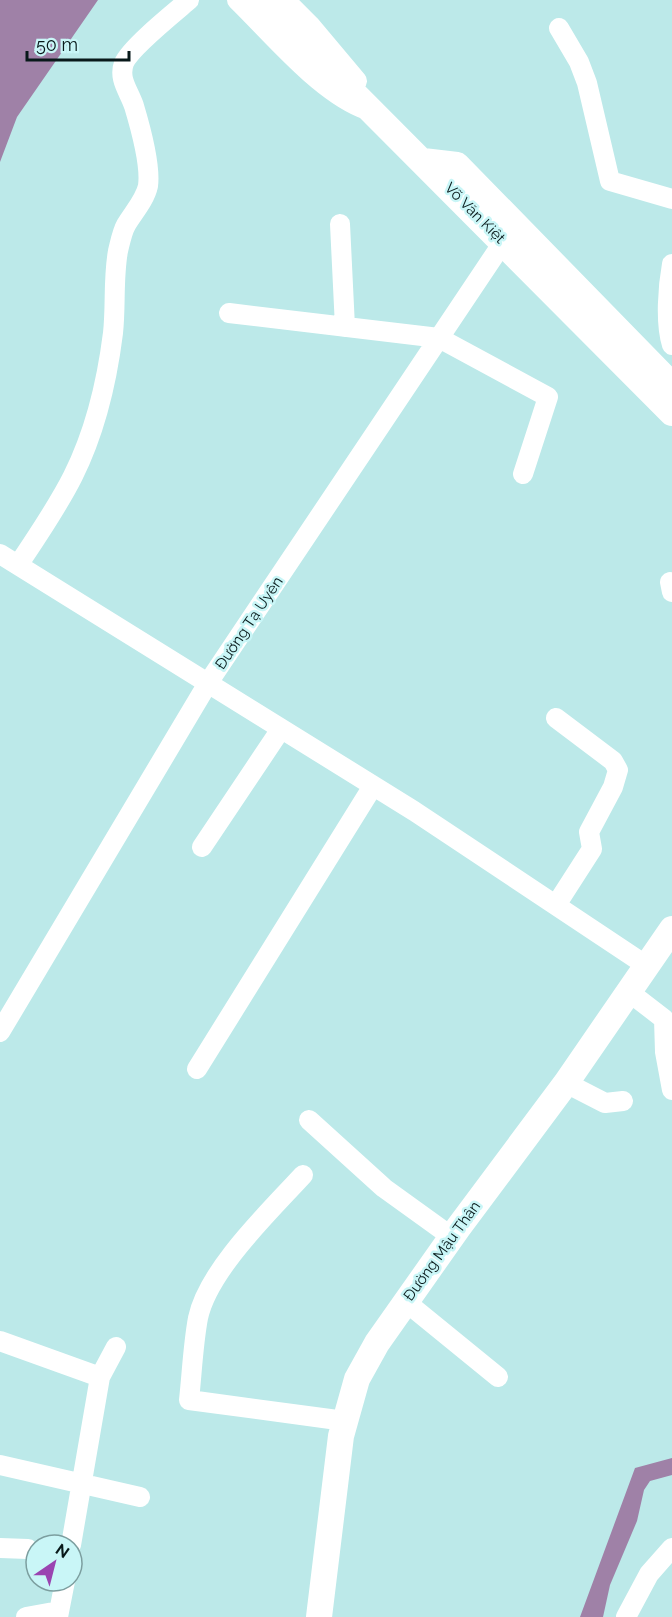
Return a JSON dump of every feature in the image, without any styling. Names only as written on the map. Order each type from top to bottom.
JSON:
[{"type":"main road","name":"Võ Văn Kiệt","points":[[274,5],[375,114],[423,160],[509,234],[672,385]]},
{"type":"main road","name":"Võ Văn Kiệt","points":[[423,160],[457,165],[509,234],[672,412]]},
{"type":"main road","name":"Đường Mậu Thân","points":[[319,1617],[341,1436],[357,1379],[376,1343],[566,1083],[672,929]]},
{"type":"street","points":[[18,565],[72,477],[98,411],[113,332],[118,252],[124,228],[139,206],[148,186],[145,152],[134,105],[125,87],[122,73],[125,61],[143,40],[189,0]]},
{"type":"street","points":[[237,0],[323,85],[347,102],[375,114]]},
{"type":"street","points":[[559,28],[579,62],[610,181],[672,199]]},
{"type":"street","points":[[340,224],[345,327]]},
{"type":"street","name":"Đường Tạ Uyên","points":[[0,1032],[208,683],[509,234]]},
{"type":"street","points":[[672,264],[669,335],[672,345]]},
{"type":"street","points":[[230,313],[438,338],[548,397],[523,474]]},
{"type":"street","points":[[0,554],[373,786],[647,966]]},
{"type":"street","points":[[556,718],[613,761],[618,770],[613,787],[589,832],[592,849],[556,905]]},
{"type":"street","points":[[202,847],[281,729]]},
{"type":"street","points":[[197,1069],[373,786]]},
{"type":"street","points":[[629,992],[664,1019],[665,1052],[672,1090]]},
{"type":"street","points":[[566,1083],[604,1103],[623,1101]]},
{"type":"street","points":[[309,1120],[384,1188],[452,1237]]},
{"type":"street","points":[[303,1175],[247,1236],[208,1289],[198,1317],[189,1400],[345,1421]]},
{"type":"street","points":[[406,1302],[498,1377]]},
{"type":"street","points":[[0,1341],[100,1377]]},
{"type":"street","points":[[73,1533],[100,1377],[116,1347]]},
{"type":"street","points":[[0,1465],[140,1497]]},
{"type":"street","points":[[0,1548],[24,1549]]},
{"type":"street","points":[[626,1617],[649,1574],[672,1548]]},
{"type":"street","points":[[26,1617],[59,1614],[63,1593]]},
{"type":"shaded area","points":[[0,0],[98,0],[17,117],[0,162]]},
{"type":"shaded area","points":[[672,1458],[672,1475],[650,1481],[644,1490],[637,1521],[610,1585],[603,1617],[580,1617],[635,1468]]}]
